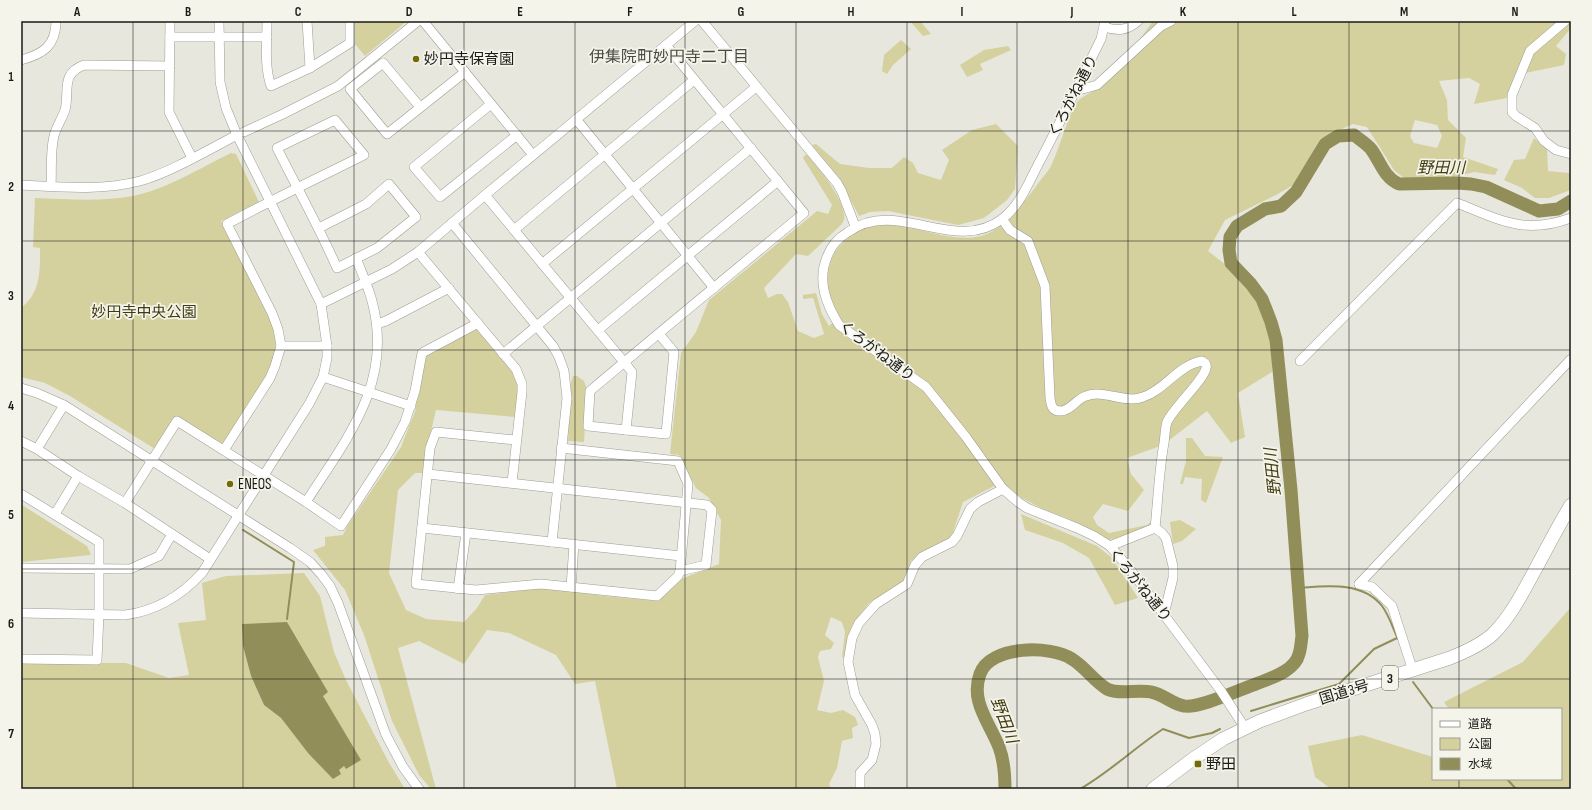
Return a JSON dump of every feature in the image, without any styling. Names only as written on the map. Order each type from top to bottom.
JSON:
[{"type":"highway","name":"国道3号","points":[[1153,789],[1193,759],[1245,728],[1260,721],[1306,704],[1413,671],[1464,653],[1491,635],[1501,625],[1523,593],[1571,505]]},
{"type":"street","points":[[21,60],[36,56],[44,51],[54,35],[56,21]]},
{"type":"street","points":[[170,21],[169,112],[192,158]]},
{"type":"street","points":[[21,614],[136,613],[160,605],[172,599],[202,573],[309,404],[323,377],[327,358],[327,346],[321,304],[270,202],[240,134],[226,108],[220,82],[219,21]]},
{"type":"street","points":[[267,21],[269,79],[271,86],[310,68],[350,43],[350,21]]},
{"type":"street","points":[[307,21],[310,68]]},
{"type":"street","points":[[21,185],[97,187],[118,185],[148,178],[163,172],[284,114],[338,86],[418,21]]},
{"type":"street","points":[[423,21],[533,155]]},
{"type":"street","points":[[321,304],[392,269],[418,252],[695,21]]},
{"type":"street","points":[[702,21],[837,183],[855,226]]},
{"type":"street","points":[[1105,24],[1116,30],[1123,30],[1138,21]]},
{"type":"street","points":[[1076,91],[1097,85],[1161,26],[1171,21]]},
{"type":"street","points":[[1565,21],[1530,51],[1512,95],[1512,112],[1535,128],[1544,141],[1556,150],[1571,154]]},
{"type":"street","name":"くろがね通り","points":[[1105,24],[1101,39],[1076,91],[1019,201],[1002,218],[992,226],[981,230],[968,232],[954,232],[888,219],[868,222],[855,226],[836,241],[830,248],[826,258],[822,279],[823,290],[831,312],[839,325],[926,387],[966,437],[1003,489],[1027,508],[1094,536],[1110,546],[1164,614],[1221,691],[1245,728]]},
{"type":"street","points":[[170,37],[267,37]]},
{"type":"street","points":[[659,334],[674,352],[666,434],[588,426],[590,391],[804,213],[666,45]]},
{"type":"street","points":[[420,107],[384,63],[350,89],[387,134],[465,72]]},
{"type":"street","points":[[52,186],[54,134],[64,112],[67,81],[71,74],[84,65],[170,66]]},
{"type":"street","points":[[514,230],[694,80]]},
{"type":"street","points":[[542,264],[756,87]]},
{"type":"street","points":[[491,104],[414,167],[440,197],[517,135]]},
{"type":"street","points":[[224,450],[270,378],[276,366],[280,346],[278,329],[272,313],[227,224],[297,188],[364,155],[335,120],[277,148],[297,188],[319,228],[337,268],[377,248],[416,217],[389,184],[366,204],[319,228]]},
{"type":"street","points":[[576,120],[714,288]]},
{"type":"street","points":[[503,354],[750,148]]},
{"type":"street","points":[[598,330],[778,181]]},
{"type":"street","points":[[485,195],[632,372],[626,430]]},
{"type":"street","points":[[1300,361],[1457,203],[1504,222],[1520,226],[1548,225],[1571,218]]},
{"type":"street","points":[[1002,218],[1010,230],[1028,241],[1045,286],[1050,398],[1053,409],[1059,411],[1066,410],[1085,396],[1112,395],[1126,399],[1143,398],[1162,386],[1192,362],[1202,361],[1207,366],[1205,372],[1178,405],[1167,423],[1161,456],[1155,528]]},
{"type":"street","points":[[452,223],[537,326],[560,357],[564,371],[567,398],[552,542]]},
{"type":"street","points":[[418,252],[516,369],[522,384],[512,483]]},
{"type":"street","points":[[306,502],[354,427],[370,393],[375,371],[378,351],[377,324],[373,302],[356,258]]},
{"type":"street","points":[[377,324],[386,321],[449,288]]},
{"type":"street","points":[[125,503],[177,421],[306,502],[341,526],[391,449],[405,422],[411,406],[419,374],[422,353],[478,323]]},
{"type":"street","points":[[280,346],[327,346]]},
{"type":"street","points":[[1413,671],[1392,606],[1372,586],[1359,584],[1571,359]]},
{"type":"street","points":[[323,377],[411,406]]},
{"type":"street","points":[[21,388],[38,393],[64,405],[239,514],[310,562],[330,586],[338,603],[386,735],[403,767],[419,789]]},
{"type":"street","points":[[37,448],[64,405]]},
{"type":"street","points":[[516,440],[436,432],[430,448],[416,584],[476,590],[541,584],[657,596],[678,576],[680,571],[688,484],[678,460],[562,448]]},
{"type":"street","points":[[21,441],[37,448],[78,476],[125,503],[210,559]]},
{"type":"street","points":[[428,474],[707,505],[712,510],[706,565],[680,571]]},
{"type":"street","points":[[55,514],[78,476]]},
{"type":"street","points":[[860,789],[860,774],[872,760],[876,744],[876,734],[855,695],[848,662],[852,638],[859,623],[876,604],[907,584],[915,565],[922,557],[952,542],[970,509],[978,502],[1003,489]]},
{"type":"street","points":[[21,494],[98,542],[99,568],[99,614],[96,660],[21,659]]},
{"type":"street","points":[[422,528],[681,556]]},
{"type":"street","points":[[1110,546],[1155,528]]},
{"type":"street","points":[[1155,528],[1166,538],[1173,566],[1173,578],[1164,614]]},
{"type":"street","points":[[458,589],[466,533]]},
{"type":"street","points":[[21,568],[130,569],[158,556],[172,534]]},
{"type":"street","points":[[571,587],[574,544]]},
{"type":"green space","points":[[354,21],[407,21],[365,56],[355,44]]},
{"type":"green space","points":[[910,21],[920,21],[931,34],[923,36]]},
{"type":"green space","points":[[1153,21],[1571,21],[1571,28],[1556,46],[1566,54],[1564,65],[1515,75],[1507,98],[1474,104],[1480,84],[1469,78],[1439,81],[1447,100],[1448,120],[1466,138],[1463,157],[1498,169],[1495,175],[1474,172],[1454,177],[1404,178],[1394,170],[1367,127],[1353,124],[1320,139],[1295,184],[1225,220],[1208,251],[1244,279],[1267,303],[1274,342],[1272,372],[1238,393],[1245,437],[1231,443],[1207,411],[1163,445],[1127,458],[1131,474],[1144,490],[1128,511],[1103,504],[1093,517],[1097,525],[1109,533],[1147,525],[1151,522],[1154,489],[1157,480],[1154,520],[1149,529],[1109,540],[1069,519],[1043,509],[1020,497],[1002,482],[963,502],[951,538],[921,553],[911,561],[903,581],[896,588],[869,603],[852,626],[845,658],[842,657],[845,632],[842,622],[831,617],[825,635],[834,643],[831,649],[820,651],[818,657],[824,681],[817,710],[831,713],[843,710],[855,717],[858,725],[852,728],[853,738],[842,741],[837,768],[829,784],[831,789],[617,789],[595,681],[575,684],[556,655],[509,633],[487,630],[464,664],[419,641],[398,648],[436,789],[431,789],[419,775],[392,721],[364,635],[345,590],[313,550],[325,546],[325,537],[343,535],[348,525],[401,447],[416,409],[414,408],[426,354],[475,329],[480,330],[501,354],[515,374],[518,384],[518,394],[515,417],[436,410],[424,473],[415,473],[398,490],[389,573],[406,610],[426,619],[464,622],[477,608],[485,595],[542,588],[657,601],[681,579],[719,564],[721,520],[709,498],[696,488],[679,455],[670,454],[681,353],[696,332],[709,300],[817,211],[828,214],[832,205],[803,158],[805,155],[807,155],[818,168],[837,195],[844,213],[844,220],[841,225],[808,256],[796,254],[764,288],[768,298],[777,294],[782,294],[788,302],[798,331],[814,338],[824,334],[813,298],[803,299],[803,295],[816,293],[822,314],[829,326],[839,317],[831,300],[827,279],[830,263],[834,254],[848,238],[865,228],[884,225],[903,226],[960,238],[979,236],[996,229],[1008,219],[1028,197],[1050,168],[1076,103],[1109,80],[1134,57],[1139,52],[1138,42]],"holes":[[[1415,120],[1437,125],[1442,136],[1437,148],[1414,143],[1410,136]]]},
{"type":"green space","points":[[901,40],[911,49],[893,65],[887,74],[882,71],[884,55]]},
{"type":"green space","points":[[1008,46],[1011,50],[980,64],[983,70],[967,77],[960,65],[984,50]]},
{"type":"green space","points":[[996,124],[1018,146],[1015,189],[1007,200],[984,218],[958,225],[888,211],[870,212],[859,216],[839,178],[812,145],[816,144],[840,164],[869,168],[892,168],[904,157],[913,163],[918,173],[941,180],[949,160],[942,150],[972,130]]},
{"type":"green space","points":[[1534,138],[1547,149],[1548,171],[1571,172],[1571,189],[1549,198],[1535,198],[1522,188],[1504,180],[1514,160],[1525,159]]},
{"type":"green space","name":"妙円寺中央公園","points":[[231,153],[236,154],[259,202],[221,221],[273,325],[276,339],[275,354],[269,371],[225,442],[219,443],[176,417],[155,449],[70,396],[45,383],[21,377],[21,308],[28,302],[36,288],[40,265],[40,248],[33,247],[35,198],[96,200],[133,196],[146,193],[183,178]]},
{"type":"green space","points":[[573,376],[577,376],[584,381],[587,389],[584,442],[568,441],[571,382]]},
{"type":"green space","points":[[1186,438],[1192,438],[1205,456],[1223,457],[1206,503],[1201,500],[1202,479],[1185,477],[1183,484],[1180,484],[1186,461]]},
{"type":"green space","points":[[22,505],[87,546],[91,555],[21,562]]},
{"type":"green space","points":[[1021,514],[1097,546],[1111,557],[1138,598],[1115,605],[1089,558],[1063,543],[1025,530]]},
{"type":"green space","points":[[1180,520],[1196,529],[1182,541],[1173,544],[1170,522]]},
{"type":"green space","points":[[304,573],[320,596],[334,652],[346,680],[388,761],[405,789],[21,789],[21,663],[126,663],[169,678],[189,675],[178,623],[206,620],[202,583],[226,576]],"holes":[[[243,646],[328,692],[323,695],[346,769],[344,766],[338,770],[308,753],[281,718],[264,705],[251,676]]]},
{"type":"green space","points":[[1571,607],[1571,789],[1331,789],[1315,777],[1308,746],[1362,735],[1432,757],[1432,780],[1562,780],[1562,708],[1448,708],[1444,702],[1523,662]]},
{"type":"water","points":[[287,622],[328,692],[323,696],[361,760],[346,769],[344,766],[339,770],[341,774],[333,779],[308,753],[281,718],[264,705],[251,676],[243,646],[242,624]]},
{"type":"waterway","name":"野田川","points":[[1005,789],[1004,768],[1001,752],[982,711],[977,693],[980,674],[986,664],[996,657],[1022,650],[1050,651],[1062,654],[1072,659],[1107,689],[1117,692],[1151,692],[1184,706],[1199,705],[1275,676],[1288,669],[1297,660],[1302,636],[1291,490],[1276,340],[1262,299],[1251,284],[1231,263],[1229,250],[1230,237],[1237,226],[1265,209],[1281,206],[1296,192],[1325,144],[1338,136],[1354,135],[1365,143],[1371,149],[1390,178],[1399,184],[1471,184],[1486,187],[1539,211],[1558,209],[1571,201]]},
{"type":"waterway","points":[[243,530],[294,562],[287,619]]},
{"type":"waterway","points":[[1298,588],[1332,586],[1364,592],[1374,598],[1382,606],[1398,639]]},
{"type":"waterway","points":[[1251,711],[1339,684],[1374,649],[1397,638]]},
{"type":"waterway","points":[[1413,682],[1432,708]]},
{"type":"waterway","points":[[1080,789],[1102,775],[1163,729],[1189,738],[1212,733],[1220,729]]},
{"type":"waterway","points":[[1508,780],[1516,789]]},
{"type":"place","name":"妙円寺保育園","points":[[416,59]]},
{"type":"place","name":"ENEOS","points":[[230,484]]},
{"type":"place","name":"野田","points":[[1198,764]]},
{"type":"district","name":"伊集院町妙円寺二丁目","points":[[669,56]]}]
